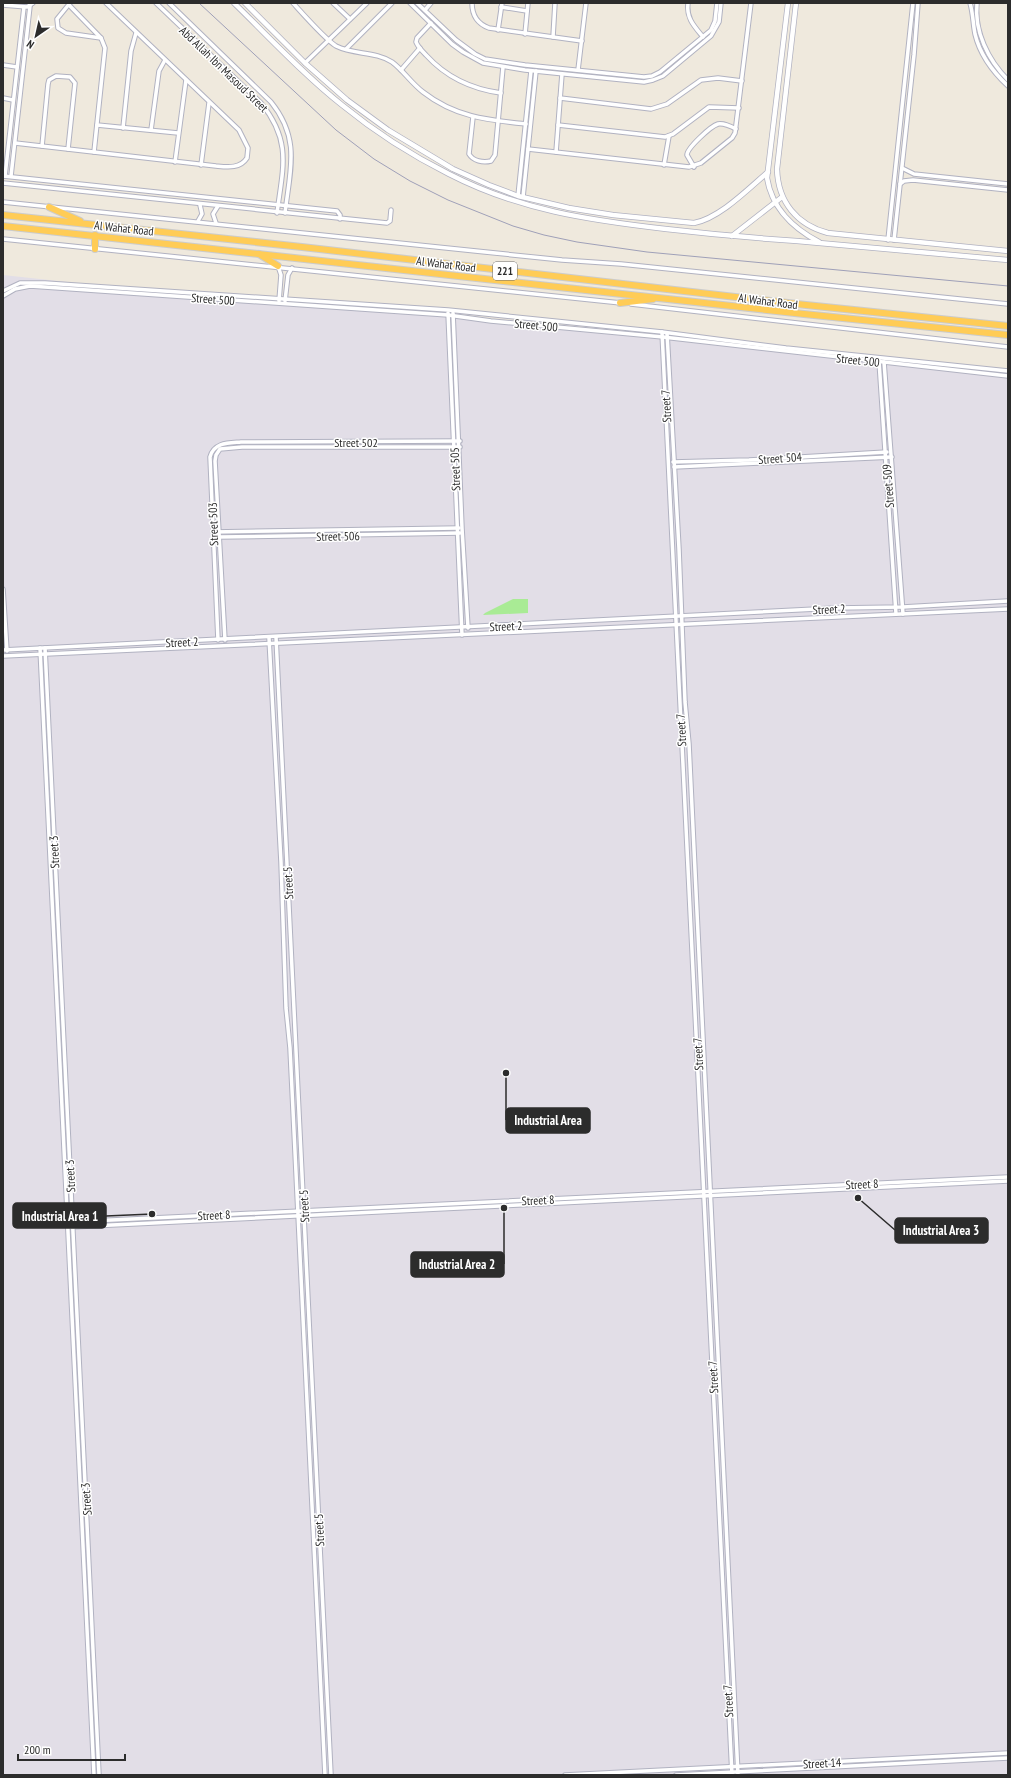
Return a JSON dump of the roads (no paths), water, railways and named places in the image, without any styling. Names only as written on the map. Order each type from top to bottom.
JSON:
[{"type":"highway","points":[[49,207],[85,224]]},
{"type":"highway","name":"Al Wahat Road","points":[[3,214],[806,305],[1008,326]]},
{"type":"highway","name":"Al Wahat Road","points":[[3,226],[1008,335]]},
{"type":"highway","points":[[95,235],[95,249]]},
{"type":"highway","points":[[257,253],[278,266]]},
{"type":"highway","points":[[620,303],[663,298]]},
{"type":"highway","points":[[932,317],[934,321],[932,327]]},
{"type":"highway","points":[[951,329],[949,325],[952,319]]},
{"type":"street","points":[[15,143],[201,165],[233,167],[240,165],[247,158],[248,153],[246,143],[239,130],[106,3]]},
{"type":"street","name":"Abd Allah Ibn Masoud Street","points":[[156,3],[260,103],[274,121],[279,131],[284,153],[277,213]]},
{"type":"street","points":[[234,3],[341,105],[406,150],[450,175],[487,192],[523,204],[571,217],[600,222],[732,236],[1008,260]]},
{"type":"street","points":[[245,3],[326,82],[347,100],[383,126],[440,162],[489,185],[521,197],[569,208],[681,223],[694,223],[710,218],[768,172]]},
{"type":"street","points":[[293,3],[329,40],[337,46],[381,57],[401,70],[411,82],[435,101],[473,118],[526,124]]},
{"type":"street","points":[[334,3],[350,19]]},
{"type":"street","points":[[305,62],[367,3]]},
{"type":"street","points":[[346,49],[392,3]]},
{"type":"street","points":[[410,3],[463,52],[483,63],[531,71],[649,82],[660,77],[713,26],[719,4]]},
{"type":"street","points":[[417,3],[422,5],[425,10],[456,40],[475,54],[495,61],[519,65],[648,77],[676,62],[714,32],[719,22],[719,4]]},
{"type":"street","points":[[425,10],[432,3]]},
{"type":"street","points":[[472,3],[473,12],[479,23],[484,26],[524,34],[582,40]]},
{"type":"street","points":[[524,34],[528,3]]},
{"type":"street","points":[[553,37],[555,3]]},
{"type":"street","points":[[578,70],[586,3]]},
{"type":"street","points":[[688,3],[688,18],[703,37]]},
{"type":"street","points":[[528,149],[664,165],[694,167],[701,163],[732,138],[736,128],[751,3]]},
{"type":"street","points":[[788,3],[768,172],[769,187],[775,202],[793,226],[803,234],[820,243]]},
{"type":"street","points":[[796,3],[777,169],[782,197],[791,211],[810,227],[828,233],[1008,251]]},
{"type":"street","points":[[888,240],[913,3]]},
{"type":"street","points":[[894,240],[918,3]]},
{"type":"street","points":[[970,3],[975,34],[981,50],[993,70],[1008,86]]},
{"type":"street","points":[[977,3],[980,32],[985,47],[996,67],[1008,80]]},
{"type":"street","points":[[3,5],[24,7],[31,4],[11,176]]},
{"type":"street","points":[[94,152],[105,48],[101,38],[69,4],[57,19],[58,28],[61,32],[101,38]]},
{"type":"street","points":[[165,11],[170,4]]},
{"type":"street","name":"Abd Allah Ibn Masoud Street","points":[[170,4],[271,102],[283,119],[290,139],[292,155],[285,214]]},
{"type":"street","points":[[498,30],[501,5],[527,11]]},
{"type":"street","points":[[24,7],[4,176],[337,212],[340,215],[340,219]]},
{"type":"street","points":[[430,23],[416,40],[417,45],[439,67],[461,82],[480,89],[501,93]]},
{"type":"street","points":[[123,128],[131,51],[136,32]]},
{"type":"street","points":[[401,70],[420,48]]},
{"type":"street","points":[[151,130],[159,71],[165,60]]},
{"type":"street","points":[[3,65],[17,67]]},
{"type":"street","points":[[473,118],[469,154],[473,160],[486,162],[491,161],[495,155],[503,67]]},
{"type":"street","points":[[521,197],[531,71]]},
{"type":"street","points":[[521,197],[528,149],[536,71]]},
{"type":"street","points":[[556,152],[562,74]]},
{"type":"street","points":[[609,74],[609,79]]},
{"type":"street","points":[[42,146],[48,84],[52,77],[70,77],[75,83],[68,149]]},
{"type":"street","points":[[560,98],[651,109],[662,107],[701,80],[718,78],[742,81]]},
{"type":"street","points":[[175,162],[186,80]]},
{"type":"street","points":[[321,87],[326,82]]},
{"type":"street","points":[[3,98],[13,100]]},
{"type":"street","points":[[201,165],[209,103]]},
{"type":"street","points":[[558,125],[661,137],[669,136],[709,107],[738,108]]},
{"type":"street","points":[[694,167],[687,155],[690,146],[716,125],[726,124],[736,128]]},
{"type":"street","points":[[97,125],[178,134]]},
{"type":"street","points":[[774,126],[782,127]]},
{"type":"street","points":[[664,165],[669,136]]},
{"type":"street","points":[[898,149],[904,149]]},
{"type":"street","points":[[902,168],[914,174],[1008,184]]},
{"type":"street","points":[[32,187],[33,179]]},
{"type":"street","points":[[900,184],[904,181],[913,180],[1008,190]]},
{"type":"street","points":[[3,183],[285,214],[387,223],[390,221],[391,210]]},
{"type":"street","points":[[732,236],[782,197]]},
{"type":"street","name":"Al Wahat Road","points":[[3,202],[198,221],[562,260],[621,264],[1008,304]]},
{"type":"street","points":[[198,221],[202,214],[200,204]]},
{"type":"street","points":[[216,223],[213,214],[218,206]]},
{"type":"street","points":[[680,231],[681,223]]},
{"type":"street","points":[[860,247],[861,237]]},
{"type":"street","name":"Al Wahat Road","points":[[3,239],[278,266],[1008,346]]},
{"type":"street","points":[[278,266],[281,276],[279,304]]},
{"type":"street","points":[[285,304],[287,277],[292,268]]},
{"type":"street","points":[[3,291],[20,285]]},
{"type":"street","points":[[3,296],[20,285]]},
{"type":"street","name":"Street 500","points":[[20,285],[203,293],[315,301],[448,312],[491,321],[663,337],[698,342],[749,345]]},
{"type":"street","name":"Street 500","points":[[134,291],[279,304],[448,312]]},
{"type":"street","points":[[202,298],[203,293]]},
{"type":"street","points":[[230,295],[230,300]]},
{"type":"street","points":[[315,301],[315,306]]},
{"type":"street","name":"Street 505","points":[[448,312],[454,447],[460,528],[463,533],[468,628]]},
{"type":"street","name":"Street 500","points":[[454,313],[662,332],[884,363],[1008,376]]},
{"type":"street","name":"Street 505","points":[[454,313],[460,441],[460,528],[458,534],[462,635]]},
{"type":"street","name":"Street 7","points":[[662,332],[731,1774]]},
{"type":"street","name":"Street 7","points":[[667,333],[689,744],[738,1774]]},
{"type":"street","points":[[698,342],[699,337]]},
{"type":"street","name":"Street 500","points":[[786,350],[884,358],[1008,371]]},
{"type":"street","name":"Street 509","points":[[879,358],[896,614]]},
{"type":"street","name":"Street 509","points":[[884,358],[898,530],[903,614]]},
{"type":"street","points":[[883,408],[888,408]]},
{"type":"street","name":"Street 502","points":[[253,445],[286,442],[460,441]]},
{"type":"street","points":[[286,442],[286,448]]},
{"type":"street","name":"Street 503","points":[[218,640],[210,457],[215,447],[227,443],[253,445]]},
{"type":"street","name":"Street 502","points":[[253,445],[286,448],[460,447]]},
{"type":"street","name":"Street 503","points":[[225,640],[215,461],[218,451],[224,448],[253,445]]},
{"type":"street","name":"Street 504","points":[[669,468],[892,451]]},
{"type":"street","name":"Street 504","points":[[790,459],[892,457]]},
{"type":"street","name":"Street 504","points":[[669,462],[708,464]]},
{"type":"street","points":[[212,491],[217,490]]},
{"type":"street","name":"Street 506","points":[[213,532],[460,528]]},
{"type":"street","points":[[891,530],[898,530]]},
{"type":"street","points":[[258,532],[258,537]]},
{"type":"street","name":"Street 506","points":[[214,537],[463,533]]},
{"type":"street","points":[[3,589],[5,656]]},
{"type":"street","name":"Street 2","points":[[5,650],[675,618],[838,608],[903,607],[1008,601]]},
{"type":"street","points":[[838,608],[838,617]]},
{"type":"street","name":"Street 2","points":[[5,656],[1008,609]]},
{"type":"street","name":"Street 5","points":[[276,637],[331,1775]]},
{"type":"street","name":"Street 5","points":[[269,638],[282,862],[284,961],[290,1048],[325,1775]]},
{"type":"street","name":"Street 3","points":[[42,648],[45,654],[70,1225]]},
{"type":"street","name":"Street 3","points":[[42,648],[40,655],[70,1225],[78,1334],[82,1453],[99,1775]]},
{"type":"street","points":[[284,961],[292,961]]},
{"type":"street","name":"Street 8","points":[[710,1194],[1008,1177]]},
{"type":"street","name":"Street 8","points":[[70,1225],[704,1194],[1008,1181]]},
{"type":"street","name":"Street 3","points":[[72,1255],[73,1334],[78,1454],[90,1670],[94,1775]]},
{"type":"street","points":[[73,1334],[78,1334]]},
{"type":"street","name":"Street 14","points":[[564,1775],[1008,1753]]},
{"type":"street","name":"Street 14","points":[[676,1775],[738,1774],[1008,1758]]},
{"type":"railway","points":[[199,3],[336,130],[374,159],[410,181],[448,200],[513,226],[544,235],[577,242],[647,252],[1008,286]]},
{"type":"place","name":"Industrial Area","points":[[506,1073]]},
{"type":"place","name":"Industrial Area 3","points":[[858,1198]]},
{"type":"place","name":"Industrial Area 2","points":[[504,1208]]},
{"type":"place","name":"Industrial Area 1","points":[[152,1214]]}]
